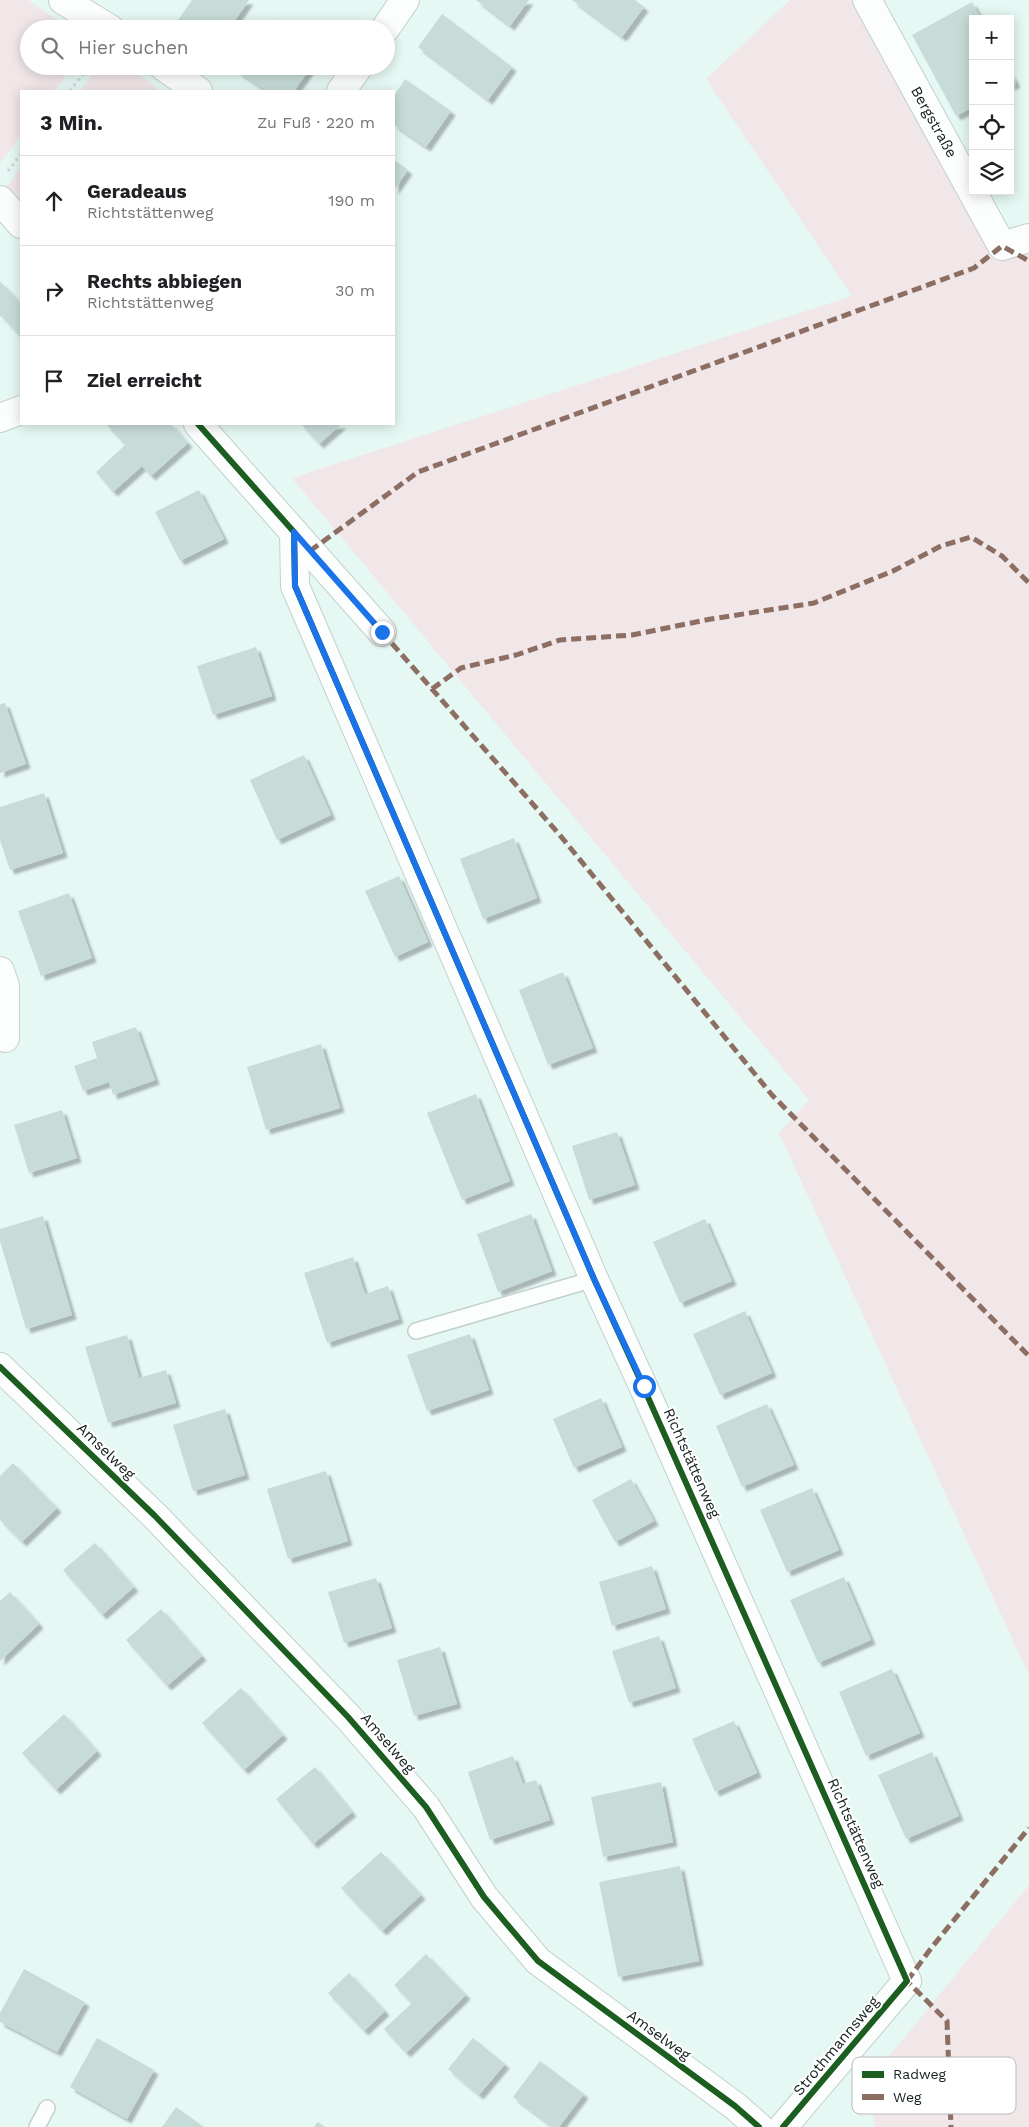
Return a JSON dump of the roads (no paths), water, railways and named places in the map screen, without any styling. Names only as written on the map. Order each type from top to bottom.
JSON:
[{"type":"street","points":[[63,0],[95,20]]},
{"type":"street","points":[[391,20],[405,0]]},
{"type":"street","name":"Bergstraße","points":[[867,0],[1002,246],[1029,238]]},
{"type":"street","points":[[176,75],[197,90]]},
{"type":"street","points":[[343,90],[353,75]]},
{"type":"street","points":[[3,187],[20,222]]},
{"type":"street","points":[[0,418],[20,410]]},
{"type":"street","points":[[199,425],[382,632]]},
{"type":"street","name":"Richtstättenweg","points":[[294,532],[295,586],[594,1279],[644,1386],[907,1981]]},
{"type":"street","points":[[0,971],[5,986],[5,1038]]},
{"type":"street","name":"Amselweg","points":[[0,1366],[155,1516],[348,1717],[426,1807],[484,1897],[538,1961],[735,2106],[759,2127]]},
{"type":"street","name":"Strothmannsweg","points":[[783,2127],[907,1981]]},
{"type":"lane","points":[[416,1331],[594,1279]]},
{"type":"lane","points":[[37,2127],[47,2108]]}]
